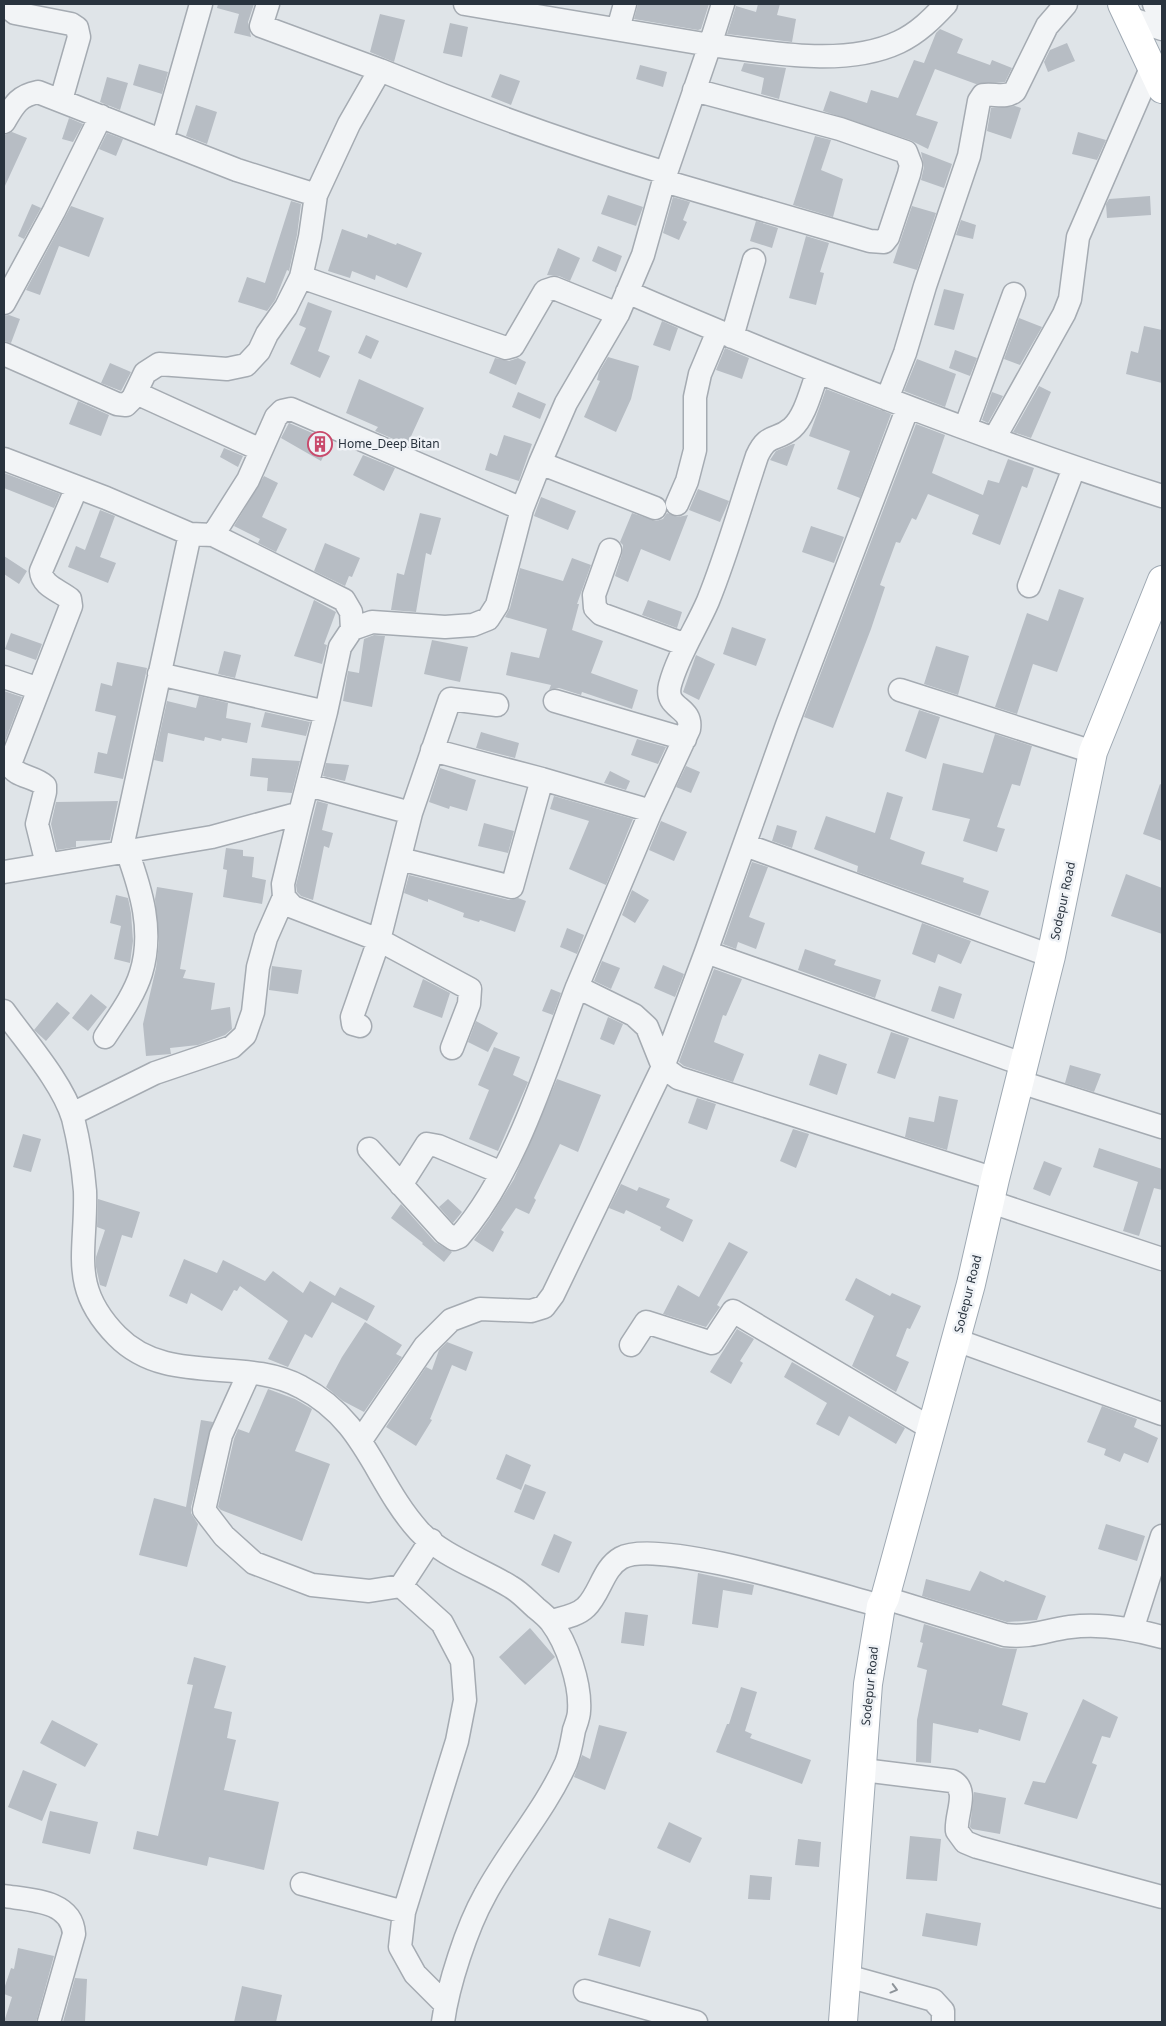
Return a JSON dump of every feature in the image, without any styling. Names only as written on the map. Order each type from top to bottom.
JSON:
[{"type":"main road","points":[[1126,11],[1157,77]]},
{"type":"main road","name":"Sodepur Road","points":[[843,2022],[868,1684],[883,1602],[956,1340],[1022,1074],[1051,956],[1093,752],[1162,580]]},
{"type":"street","points":[[4,4],[15,13],[71,24],[77,28],[79,37],[61,100]]},
{"type":"street","points":[[162,140],[201,4]]},
{"type":"street","points":[[268,4],[261,26],[380,70],[482,112],[665,177],[870,240],[884,242],[888,237],[911,165],[906,152],[840,129],[694,90]]},
{"type":"street","points":[[465,4],[539,10],[618,29],[710,45],[797,56],[863,54],[899,42],[927,25],[946,4]]},
{"type":"street","points":[[618,29],[626,4]]},
{"type":"street","points":[[72,1114],[155,1073],[232,1046],[244,1035],[253,1012],[258,967],[266,938],[284,897],[283,884],[326,712],[340,647],[352,629],[372,622],[446,626],[473,625],[488,619],[497,605],[522,509],[540,463],[566,403],[618,314],[643,255],[665,177],[723,4]]},
{"type":"street","points":[[887,399],[905,353],[925,286],[969,156],[978,101],[983,95],[1004,96],[1010,95],[1014,91],[1047,26],[1066,4]]},
{"type":"street","points":[[1154,4],[1162,20]]},
{"type":"street","points":[[1126,11],[1162,29]]},
{"type":"street","points":[[4,354],[117,404],[126,404],[136,392],[145,373],[159,364],[227,369],[246,365],[259,352],[267,334],[286,307],[301,276],[310,236],[316,195],[349,124],[380,70]]},
{"type":"street","points":[[994,439],[1067,306],[1070,299],[1078,237],[1157,77]]},
{"type":"street","points":[[4,122],[15,104],[26,95],[38,92],[237,170],[316,195]]},
{"type":"street","points":[[4,302],[54,211],[101,116]]},
{"type":"street","points":[[540,463],[666,506],[687,480],[695,450],[695,397],[700,374],[725,334],[754,260]]},
{"type":"street","points":[[301,276],[506,348],[514,346],[545,291],[554,288],[618,314]]},
{"type":"street","points":[[627,292],[725,334],[887,399],[1074,468],[1162,496]]},
{"type":"street","points":[[964,428],[1014,294]]},
{"type":"street","points":[[369,1149],[445,1233],[454,1239],[459,1238],[465,1230],[502,1173],[521,1132],[577,987],[651,811],[685,739],[691,721],[688,714],[673,704],[669,695],[670,685],[686,645],[711,593],[762,445],[770,438],[791,429],[799,419],[818,372]]},
{"type":"street","points":[[136,392],[261,450]]},
{"type":"street","points":[[361,1440],[425,1346],[451,1320],[480,1309],[531,1311],[544,1307],[553,1295],[663,1066],[745,846],[787,725],[908,407]]},
{"type":"street","points":[[213,536],[248,480],[276,417],[282,411],[290,409],[522,509]]},
{"type":"street","points":[[4,460],[77,487],[190,534],[213,536],[344,600],[350,612],[352,629]]},
{"type":"street","points":[[1029,586],[1074,468]]},
{"type":"street","points":[[47,864],[37,824],[45,792],[44,786],[40,781],[16,772],[10,764],[71,606],[70,599],[45,583],[41,577],[41,571],[77,487]]},
{"type":"street","points":[[105,1037],[132,995],[141,972],[146,946],[146,914],[140,888],[124,852],[159,674],[190,534]]},
{"type":"street","points":[[610,550],[594,595],[595,608],[601,614],[686,645]]},
{"type":"street","points":[[159,674],[326,712]]},
{"type":"street","points":[[4,677],[39,689]]},
{"type":"street","points":[[900,690],[1093,752]]},
{"type":"street","points":[[360,1026],[353,1024],[352,1017],[379,940],[411,813],[450,699],[497,705]]},
{"type":"street","points":[[554,701],[685,739]]},
{"type":"street","points":[[432,750],[542,779],[651,811]]},
{"type":"street","points":[[400,858],[512,887],[542,779]]},
{"type":"street","points":[[308,785],[411,813]]},
{"type":"street","points":[[4,872],[212,837],[300,813]]},
{"type":"street","points":[[745,846],[1051,956]]},
{"type":"street","points":[[284,897],[293,907],[379,940],[470,989],[469,1004],[452,1048]]},
{"type":"street","points":[[706,952],[1162,1127]]},
{"type":"street","points":[[577,987],[634,1015],[647,1027],[663,1066],[678,1078],[992,1190],[1162,1259]]},
{"type":"street","points":[[4,1011],[54,1082],[72,1114],[80,1151],[85,1192],[84,1280],[90,1301],[101,1319],[120,1339],[146,1356],[177,1367],[271,1376],[300,1386],[336,1410],[361,1440],[396,1500],[420,1533],[455,1557],[513,1588],[550,1621],[573,1666],[579,1710],[566,1761],[545,1800],[484,1896],[458,1963],[445,2014]]},
{"type":"street","points":[[402,1185],[427,1144],[438,1146],[502,1173]]},
{"type":"street","points":[[631,1345],[646,1322],[712,1343],[734,1311],[932,1428]]},
{"type":"street","points":[[956,1340],[1162,1414]]},
{"type":"street","points":[[249,1373],[221,1435],[204,1510],[224,1536],[254,1563],[312,1585],[369,1591],[401,1586],[432,1540]]},
{"type":"street","points":[[1132,1630],[1162,1536]]},
{"type":"street","points":[[550,1621],[571,1616],[586,1608],[611,1567],[621,1558],[643,1553],[670,1554],[752,1571],[883,1602],[1005,1635],[1021,1637],[1071,1626],[1132,1630],[1162,1637]]},
{"type":"street","points":[[401,1586],[442,1623],[462,1661],[464,1700],[457,1741],[404,1912],[400,1947],[415,1974],[445,2014]]},
{"type":"street","points":[[863,1770],[952,1781],[958,1784],[961,1789],[961,1796],[957,1831],[965,1842],[977,1847],[1162,1897]]},
{"type":"street","points":[[302,1884],[404,1912]]},
{"type":"street","points":[[4,1896],[50,1904],[65,1911],[73,1924],[74,1934],[49,2022]]},
{"type":"street","points":[[847,1976],[933,2000],[943,2011],[943,2022]]},
{"type":"street","points":[[585,1991],[696,2022]]},
{"type":"building","points":[[218,4],[254,4],[248,22],[251,37],[234,33],[239,14],[217,8]]},
{"type":"building","points":[[638,4],[709,4],[701,29],[698,30],[634,19]]},
{"type":"building","points":[[758,4],[780,4],[777,15],[796,19],[792,42],[727,34],[736,6],[756,12]]},
{"type":"building","points":[[380,14],[405,20],[394,62],[370,52]]},
{"type":"building","points":[[450,23],[468,27],[462,57],[443,53]]},
{"type":"building","points":[[940,29],[963,39],[957,53],[990,65],[992,60],[1012,68],[1005,82],[976,84],[935,69],[916,115],[938,122],[928,149],[910,140],[823,111],[830,91],[867,103],[871,90],[898,98],[914,60],[924,63],[936,33]]},
{"type":"building","points":[[1067,43],[1075,61],[1048,72],[1044,62],[1050,50]]},
{"type":"building","points":[[744,63],[786,68],[779,99],[761,94],[764,78],[741,71]]},
{"type":"building","points":[[139,64],[168,72],[162,94],[133,85]]},
{"type":"building","points":[[640,65],[667,72],[663,87],[636,79]]},
{"type":"building","points":[[500,74],[520,81],[511,105],[491,97]]},
{"type":"building","points":[[107,77],[128,83],[120,110],[100,102]]},
{"type":"building","points":[[196,105],[217,112],[207,144],[186,136]]},
{"type":"building","points":[[1015,106],[1021,108],[1011,139],[987,131],[991,108]]},
{"type":"building","points":[[69,118],[83,124],[73,142],[62,139]]},
{"type":"building","points":[[12,132],[27,138],[4,188],[4,135]]},
{"type":"building","points":[[1078,132],[1106,140],[1097,160],[1072,154]]},
{"type":"building","points":[[107,133],[123,139],[116,156],[99,149]]},
{"type":"building","points":[[815,136],[831,140],[821,170],[843,179],[833,217],[793,205]]},
{"type":"building","points":[[921,152],[952,164],[944,188],[921,180],[924,167]]},
{"type":"building","points":[[608,195],[643,207],[636,226],[601,214]]},
{"type":"building","points":[[1150,196],[1151,215],[1107,218],[1106,204],[1109,199]]},
{"type":"building","points":[[673,197],[690,202],[683,220],[687,222],[679,240],[663,233]]},
{"type":"building","points":[[291,201],[301,204],[297,235],[289,271],[287,270],[275,300],[267,311],[238,302],[247,277],[265,283]]},
{"type":"building","points":[[32,204],[41,208],[24,239],[18,236]]},
{"type":"building","points":[[71,206],[104,218],[89,257],[59,246],[40,295],[26,290]]},
{"type":"building","points":[[912,206],[936,213],[917,270],[893,263]]},
{"type":"building","points":[[961,220],[976,225],[973,239],[956,235]]},
{"type":"building","points":[[756,221],[778,228],[772,248],[750,241]]},
{"type":"building","points":[[342,229],[367,238],[368,234],[422,253],[407,288],[376,275],[375,280],[352,271],[350,278],[328,271]]},
{"type":"building","points":[[806,236],[829,243],[820,272],[824,273],[816,305],[789,298]]},
{"type":"building","points":[[598,246],[622,256],[616,272],[592,261]]},
{"type":"building","points":[[558,248],[580,258],[570,281],[559,276],[547,275]]},
{"type":"building","points":[[944,289],[964,294],[954,330],[934,325]]},
{"type":"building","points":[[308,302],[332,311],[318,351],[330,356],[320,378],[290,364],[306,328],[299,325]]},
{"type":"building","points":[[9,315],[20,319],[11,343],[4,341],[4,316]]},
{"type":"building","points":[[1019,318],[1042,327],[1020,365],[1004,359]]},
{"type":"building","points":[[662,321],[678,328],[670,351],[653,345]]},
{"type":"building","points":[[1144,326],[1162,330],[1162,383],[1126,374],[1131,351],[1138,353]]},
{"type":"building","points":[[366,335],[379,341],[371,359],[358,353]]},
{"type":"building","points":[[725,348],[749,358],[742,379],[716,370]]},
{"type":"building","points":[[955,350],[977,358],[970,376],[949,368]]},
{"type":"building","points":[[608,357],[639,366],[631,399],[616,432],[584,417],[600,381],[597,380],[599,372]]},
{"type":"building","points":[[495,358],[509,361],[518,358],[526,362],[516,385],[489,373]]},
{"type":"building","points":[[917,359],[956,374],[945,407],[904,391]]},
{"type":"building","points":[[110,363],[131,372],[121,391],[101,383]]},
{"type":"building","points":[[359,379],[424,408],[407,445],[375,431],[378,427],[346,413]]},
{"type":"building","points":[[1039,386],[1051,392],[1031,438],[1013,432]]},
{"type":"building","points":[[826,389],[891,414],[860,498],[837,489],[850,451],[809,436]]},
{"type":"building","points":[[518,392],[546,404],[540,419],[512,407]]},
{"type":"building","points":[[992,392],[1003,396],[988,423],[982,420]]},
{"type":"building","points":[[78,401],[109,415],[101,436],[69,424]]},
{"type":"building","points":[[289,423],[331,441],[321,461],[281,438]]},
{"type":"building","points":[[916,424],[945,435],[932,473],[983,495],[988,480],[999,483],[1008,459],[1034,468],[1027,488],[1022,486],[1000,545],[972,534],[979,515],[928,494],[916,520],[912,518],[900,543],[896,542],[880,585],[885,587],[871,629],[833,728],[804,717]]},
{"type":"building","points":[[504,435],[532,444],[519,481],[485,470],[490,453],[497,456]]},
{"type":"building","points":[[795,444],[787,466],[770,460],[776,451]]},
{"type":"building","points":[[224,448],[243,456],[238,467],[220,457]]},
{"type":"building","points":[[363,455],[395,468],[384,491],[353,475]]},
{"type":"building","points":[[4,473],[60,494],[54,508],[4,488]]},
{"type":"building","points":[[264,476],[278,483],[262,517],[287,529],[276,552],[258,543],[260,539],[234,526]]},
{"type":"building","points":[[698,489],[729,501],[720,522],[689,510]]},
{"type":"building","points":[[541,497],[576,511],[568,530],[534,516]]},
{"type":"building","points":[[100,510],[115,516],[100,557],[116,563],[108,583],[68,567],[76,546],[85,550]]},
{"type":"building","points":[[420,513],[441,518],[431,555],[426,553],[416,612],[391,610],[397,573],[404,575]]},
{"type":"building","points":[[632,513],[656,521],[663,519],[667,513],[678,517],[688,515],[670,561],[641,549],[628,582],[615,576],[622,554],[623,545],[620,542]]},
{"type":"building","points":[[811,526],[844,537],[834,563],[802,552]]},
{"type":"building","points":[[325,543],[360,558],[352,577],[349,576],[345,586],[314,571]]},
{"type":"building","points":[[4,556],[27,571],[19,584],[4,574]]},
{"type":"building","points":[[572,558],[591,565],[577,604],[579,604],[572,630],[603,641],[591,673],[638,690],[632,709],[582,692],[581,695],[559,688],[549,690],[551,685],[506,675],[511,652],[539,658],[547,629],[505,617],[510,608],[520,568],[563,581]]},
{"type":"building","points":[[1059,589],[1084,598],[1057,672],[1033,664],[1017,714],[995,707],[1027,613],[1048,621]]},
{"type":"building","points":[[314,600],[336,612],[324,644],[327,645],[322,664],[294,656]]},
{"type":"building","points":[[648,600],[682,612],[677,628],[642,615]]},
{"type":"building","points":[[732,627],[766,639],[756,666],[723,654]]},
{"type":"building","points":[[11,633],[42,644],[36,660],[5,649]]},
{"type":"building","points":[[374,635],[385,636],[372,707],[343,701],[348,671],[359,673],[364,639]]},
{"type":"building","points":[[432,640],[468,647],[460,682],[424,674]]},
{"type":"building","points":[[936,646],[969,656],[958,695],[924,684]]},
{"type":"building","points":[[224,651],[241,655],[235,678],[218,674]]},
{"type":"building","points":[[696,655],[715,664],[699,700],[683,692]]},
{"type":"building","points":[[117,662],[147,668],[123,779],[94,773],[98,752],[107,754],[116,716],[95,711],[101,683],[112,686]]},
{"type":"building","points":[[4,691],[22,697],[4,744]]},
{"type":"building","points":[[199,696],[228,703],[226,718],[251,723],[247,743],[222,738],[221,741],[205,737],[204,741],[168,733],[163,762],[154,760],[167,701],[196,708]]},
{"type":"building","points":[[919,710],[940,717],[926,759],[905,751]]},
{"type":"building","points":[[265,712],[310,722],[306,736],[261,727]]},
{"type":"building","points":[[481,732],[519,743],[515,758],[476,748]]},
{"type":"building","points":[[995,734],[1032,746],[1020,786],[1012,784],[997,827],[1005,829],[997,852],[963,841],[970,819],[932,810],[943,763],[983,773]]},
{"type":"building","points":[[637,739],[666,747],[658,764],[631,755]]},
{"type":"building","points":[[252,758],[300,761],[292,793],[267,791],[268,778],[250,776]]},
{"type":"building","points":[[326,763],[349,765],[345,781],[323,776]]},
{"type":"building","points":[[686,766],[700,772],[691,793],[676,787]]},
{"type":"building","points":[[440,768],[476,780],[467,811],[450,806],[449,809],[429,802]]},
{"type":"building","points":[[610,771],[630,781],[626,790],[604,783]]},
{"type":"building","points":[[1160,784],[1162,785],[1162,841],[1143,834]]},
{"type":"building","points":[[887,792],[903,797],[890,839],[925,852],[921,864],[964,878],[963,882],[989,891],[980,916],[857,872],[858,866],[814,849],[826,816],[875,833]]},
{"type":"building","points":[[554,796],[633,819],[606,885],[569,869],[589,821],[550,809]]},
{"type":"building","points":[[118,801],[110,840],[76,841],[76,847],[57,850],[51,824],[56,802]]},
{"type":"building","points":[[317,801],[328,804],[322,830],[333,833],[329,848],[324,846],[313,900],[301,896],[297,892],[296,885]]},
{"type":"building","points":[[661,821],[687,832],[674,861],[649,850]]},
{"type":"building","points":[[484,823],[514,831],[508,853],[478,846]]},
{"type":"building","points":[[777,825],[797,831],[792,848],[772,841]]},
{"type":"building","points":[[226,848],[243,850],[243,856],[254,857],[252,877],[266,880],[262,904],[223,897],[227,870],[223,869]]},
{"type":"building","points":[[752,862],[768,867],[749,917],[765,923],[756,949],[738,942],[736,949],[723,944]]},
{"type":"building","points":[[1126,874],[1162,888],[1162,934],[1111,916]]},
{"type":"building","points":[[409,875],[509,900],[518,898],[526,901],[515,932],[480,920],[479,922],[463,917],[464,913],[428,899],[428,902],[404,893]]},
{"type":"building","points":[[157,887],[193,893],[180,969],[186,970],[183,978],[215,983],[211,1010],[230,1007],[232,1029],[225,1035],[198,1045],[170,1048],[171,1054],[146,1056],[143,1024],[156,968],[159,943],[155,899]]},
{"type":"building","points":[[632,890],[649,900],[635,923],[622,915]]},
{"type":"building","points":[[116,895],[128,898],[133,941],[130,963],[114,959],[121,926],[110,923]]},
{"type":"building","points":[[922,923],[971,941],[961,964],[938,954],[935,963],[912,954]]},
{"type":"building","points":[[567,928],[584,935],[577,954],[560,947]]},
{"type":"building","points":[[805,949],[836,960],[834,965],[881,980],[875,998],[798,970]]},
{"type":"building","points":[[602,961],[620,968],[611,989],[594,981]]},
{"type":"building","points":[[663,965],[684,974],[675,997],[654,988]]},
{"type":"building","points":[[272,966],[302,970],[298,994],[269,990]]},
{"type":"building","points":[[714,969],[742,979],[726,1016],[723,1015],[714,1042],[744,1054],[733,1082],[684,1066],[679,1062]]},
{"type":"building","points":[[423,979],[450,993],[442,1018],[413,1007]]},
{"type":"building","points":[[939,986],[962,994],[954,1019],[931,1011]]},
{"type":"building","points":[[551,989],[561,993],[553,1015],[542,1011]]},
{"type":"building","points":[[91,994],[107,1007],[88,1031],[72,1018]]},
{"type":"building","points":[[57,1002],[70,1013],[46,1041],[34,1030]]},
{"type":"building","points":[[608,1017],[623,1024],[614,1045],[600,1039]]},
{"type":"building","points":[[476,1021],[498,1033],[488,1052],[468,1042]]},
{"type":"building","points":[[891,1032],[909,1038],[895,1079],[877,1073]]},
{"type":"building","points":[[494,1047],[520,1057],[513,1075],[528,1082],[498,1151],[469,1139],[489,1090],[478,1085]]},
{"type":"building","points":[[819,1054],[847,1064],[837,1095],[809,1085]]},
{"type":"building","points":[[1070,1065],[1101,1074],[1094,1092],[1065,1083]]},
{"type":"building","points":[[557,1079],[601,1095],[578,1152],[560,1144],[534,1198],[536,1200],[529,1214],[516,1208],[501,1230],[504,1232],[493,1252],[474,1240],[514,1179]]},
{"type":"building","points":[[939,1096],[958,1100],[947,1150],[905,1137],[909,1117],[934,1122]]},
{"type":"building","points":[[697,1098],[716,1104],[707,1130],[688,1123]]},
{"type":"building","points":[[793,1129],[809,1134],[796,1168],[780,1161]]},
{"type":"building","points":[[23,1134],[41,1139],[31,1172],[13,1167]]},
{"type":"building","points":[[1099,1148],[1162,1169],[1162,1190],[1154,1188],[1139,1236],[1123,1231],[1138,1182],[1093,1167]]},
{"type":"building","points":[[1044,1161],[1062,1168],[1050,1196],[1033,1189]]},
{"type":"building","points":[[621,1184],[637,1191],[639,1187],[670,1199],[666,1207],[693,1220],[683,1242],[660,1230],[661,1227],[626,1210],[624,1214],[609,1208]]},
{"type":"building","points":[[98,1199],[140,1212],[132,1238],[122,1235],[106,1287],[100,1285],[96,1267],[96,1257],[105,1230],[97,1227]]},
{"type":"building","points":[[448,1199],[462,1212],[453,1223],[439,1207]]},
{"type":"building","points":[[401,1204],[435,1242],[452,1252],[444,1262],[391,1218]]},
{"type":"building","points":[[729,1242],[748,1252],[717,1305],[720,1307],[706,1327],[663,1314],[678,1285],[699,1297]]},
{"type":"building","points":[[184,1259],[217,1273],[223,1260],[265,1281],[273,1271],[303,1293],[310,1281],[335,1296],[340,1287],[375,1306],[367,1321],[332,1302],[312,1338],[305,1334],[288,1367],[268,1359],[288,1321],[240,1286],[237,1291],[234,1290],[222,1311],[191,1293],[187,1304],[169,1296]]},
{"type":"building","points":[[856,1278],[890,1296],[892,1293],[921,1306],[910,1329],[907,1328],[896,1356],[909,1362],[896,1392],[852,1366],[874,1316],[845,1300]]},
{"type":"building","points":[[365,1322],[402,1345],[396,1354],[402,1357],[364,1412],[343,1401],[326,1387],[342,1357]]},
{"type":"building","points":[[737,1329],[754,1339],[740,1361],[743,1363],[731,1384],[710,1372]]},
{"type":"building","points":[[447,1342],[473,1352],[466,1371],[452,1365],[430,1419],[432,1420],[416,1446],[386,1427],[426,1367],[432,1370],[439,1350]]},
{"type":"building","points":[[792,1362],[905,1428],[896,1444],[849,1416],[839,1436],[816,1424],[827,1403],[784,1377]]},
{"type":"building","points":[[268,1389],[295,1399],[312,1409],[295,1451],[330,1464],[302,1541],[221,1510],[218,1507],[238,1429],[249,1433]]},
{"type":"building","points":[[1102,1406],[1137,1419],[1134,1427],[1158,1438],[1148,1463],[1124,1453],[1120,1462],[1104,1455],[1106,1449],[1087,1442]]},
{"type":"building","points":[[201,1420],[213,1422],[191,1507],[191,1513],[198,1524],[187,1567],[139,1555],[154,1498],[186,1507]]},
{"type":"building","points":[[506,1454],[531,1465],[521,1490],[496,1479]]},
{"type":"building","points":[[525,1484],[546,1492],[534,1520],[514,1512]]},
{"type":"building","points":[[1106,1524],[1145,1536],[1137,1561],[1098,1549]]},
{"type":"building","points":[[554,1534],[572,1542],[559,1573],[541,1565]]},
{"type":"building","points":[[980,1571],[1004,1582],[1005,1580],[1046,1596],[1037,1620],[1007,1622],[922,1596],[926,1579],[970,1591]]},
{"type":"building","points":[[698,1573],[754,1585],[752,1595],[723,1590],[718,1628],[692,1624]]},
{"type":"building","points":[[625,1612],[648,1615],[644,1646],[621,1643]]},
{"type":"building","points":[[924,1624],[1001,1648],[1017,1649],[1002,1705],[1028,1713],[1020,1741],[979,1729],[978,1733],[933,1723],[931,1763],[916,1762],[917,1720],[927,1670],[917,1667],[923,1643],[920,1642]]},
{"type":"building","points":[[530,1628],[555,1657],[525,1685],[499,1657]]},
{"type":"building","points":[[194,1657],[226,1666],[214,1708],[232,1712],[227,1738],[236,1740],[224,1790],[279,1802],[264,1870],[209,1857],[207,1866],[133,1849],[137,1831],[158,1836],[193,1685],[187,1684]]},
{"type":"building","points":[[741,1687],[757,1692],[745,1731],[752,1734],[750,1738],[811,1760],[802,1784],[716,1752],[727,1724],[729,1724]]},
{"type":"building","points":[[1083,1699],[1118,1717],[1110,1738],[1102,1736],[1092,1763],[1097,1765],[1077,1819],[1024,1804],[1033,1781],[1045,1783]]},
{"type":"building","points":[[52,1720],[98,1744],[85,1767],[40,1743]]},
{"type":"building","points":[[599,1725],[627,1732],[605,1790],[574,1777],[582,1755],[590,1759]]},
{"type":"building","points":[[23,1770],[57,1784],[42,1821],[8,1807]]},
{"type":"building","points":[[974,1792],[1006,1798],[1000,1834],[970,1827]]},
{"type":"building","points":[[50,1811],[98,1822],[90,1854],[42,1843]]},
{"type":"building","points":[[669,1822],[702,1838],[690,1863],[657,1848]]},
{"type":"building","points":[[910,1836],[941,1839],[937,1881],[906,1879]]},
{"type":"building","points":[[798,1839],[821,1842],[819,1867],[795,1865]]},
{"type":"building","points":[[750,1875],[772,1877],[770,1900],[748,1899]]},
{"type":"building","points":[[926,1913],[981,1923],[977,1946],[922,1936]]},
{"type":"building","points":[[609,1918],[651,1931],[640,1967],[598,1955]]},
{"type":"building","points":[[18,1948],[54,1956],[36,2022],[4,2022],[12,1997],[4,1994],[4,1989],[11,1968],[14,1969]]},
{"type":"building","points":[[75,1978],[87,1979],[85,2022],[63,2022]]},
{"type":"building","points":[[242,1986],[282,1995],[276,2022],[234,2022]]},
{"type":"place","name":"Home_Deep Bitan","points":[[320,444]]}]
